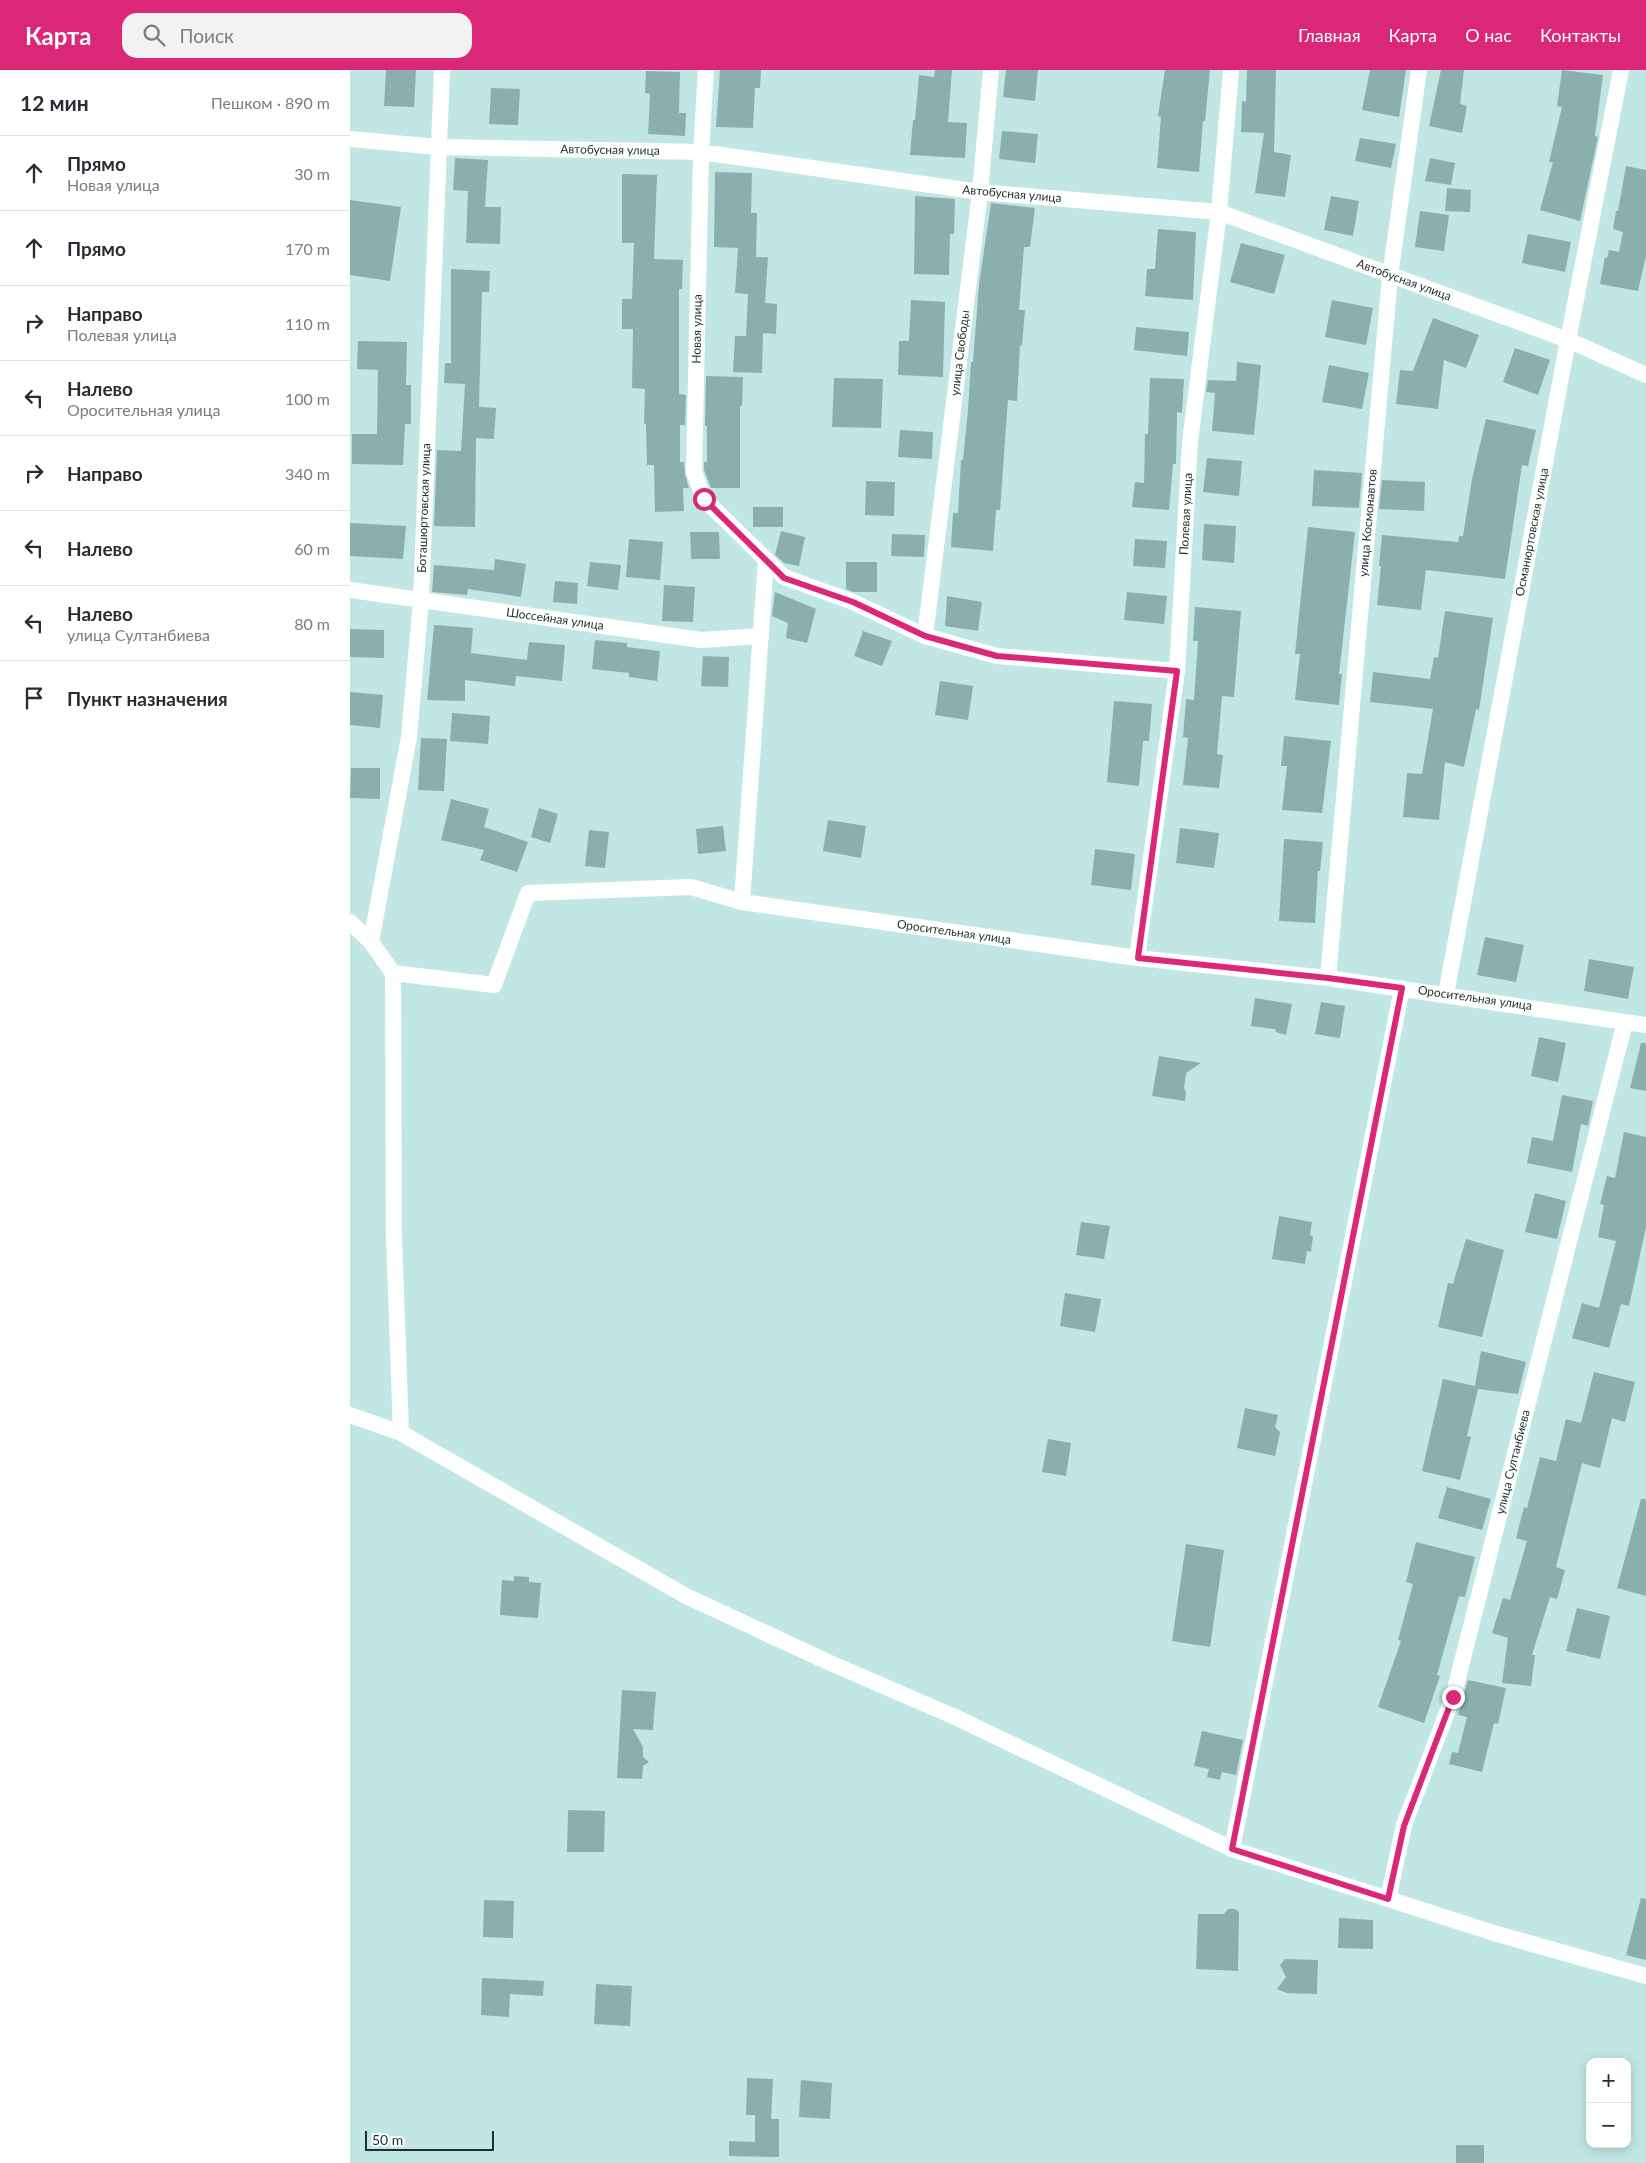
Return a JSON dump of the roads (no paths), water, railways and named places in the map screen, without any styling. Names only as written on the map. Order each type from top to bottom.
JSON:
[{"type":"street","name":"Боташюртовская улица","points":[[372,942],[409,737],[421,600],[442,70]]},
{"type":"street","name":"Новая улица","points":[[706,70],[701,152],[694,472],[704,499],[784,578],[853,602],[925,636],[997,656],[1177,671]]},
{"type":"street","name":"улица Свободы","points":[[925,636],[980,192],[991,70]]},
{"type":"street","name":"Полевая улица","points":[[1138,958],[1177,671],[1190,442],[1219,212],[1232,70]]},
{"type":"street","name":"улица Космонавтов","points":[[1328,978],[1390,276],[1419,70]]},
{"type":"street","name":"Османюртовская улица","points":[[1446,994],[1568,340],[1621,70]]},
{"type":"street","name":"Автобусная улица","points":[[350,139],[438,147],[701,152],[980,192],[1219,212],[1568,340],[1646,375]]},
{"type":"street","points":[[742,902],[766,560]]},
{"type":"street","name":"Шоссейная улица","points":[[350,590],[701,640],[761,636]]},
{"type":"street","name":"Оросительная улица","points":[[393,973],[494,985],[528,893],[691,887],[742,902],[1138,958],[1328,978],[1646,1024]]},
{"type":"street","points":[[350,922],[372,942],[393,973],[394,1238],[401,1433]]},
{"type":"street","points":[[1232,1849],[1402,988]]},
{"type":"street","name":"улица Султанбиева","points":[[1388,1899],[1404,1826],[1453,1697],[1625,1022]]},
{"type":"street","points":[[350,1415],[401,1433],[686,1596],[828,1662],[955,1717],[1232,1849],[1497,1934],[1646,1976]]}]
